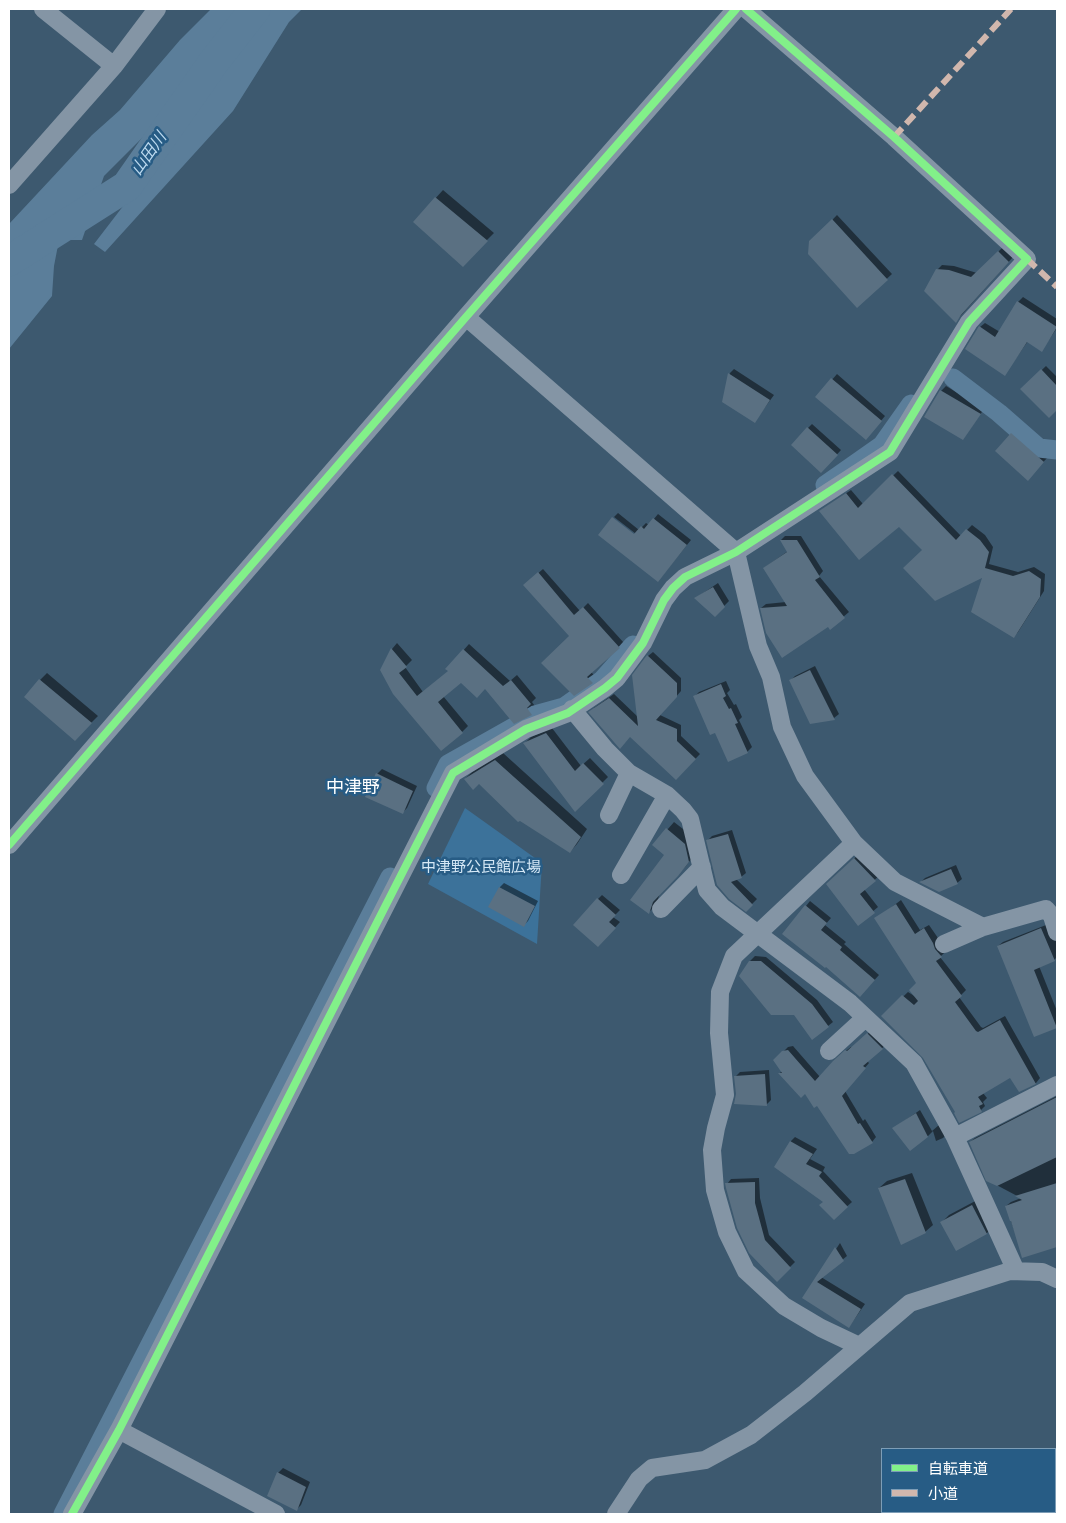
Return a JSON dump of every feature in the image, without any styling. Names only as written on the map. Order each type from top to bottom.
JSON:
[{"type":"street","points":[[43,9],[114,66]]},
{"type":"street","points":[[9,186],[114,66],[157,9]]},
{"type":"street","points":[[9,844],[736,9]]},
{"type":"street","points":[[72,1514],[119,1430],[453,773],[526,729],[572,710],[605,688],[617,678],[643,643],[664,600],[685,577],[736,552],[890,452],[970,322],[1027,259],[894,137],[746,9]]},
{"type":"street","points":[[466,317],[736,552],[758,646],[771,677],[782,727],[805,776],[854,843],[895,882],[983,927]]},
{"type":"street","points":[[572,710],[605,749],[629,773],[667,794],[690,819],[707,890],[722,907],[850,1003],[914,1063],[955,1138],[1016,1271]]},
{"type":"street","points":[[609,815],[629,773]]},
{"type":"street","points":[[621,875],[667,794]]},
{"type":"street","points":[[854,843],[734,956],[720,992],[718,1033],[725,1095],[712,1150],[715,1190],[727,1232],[746,1271],[784,1306],[822,1328],[859,1346]]},
{"type":"street","points":[[661,909],[702,867]]},
{"type":"street","points":[[944,944],[983,927],[1046,910],[1052,916],[1057,932]]},
{"type":"street","points":[[829,1051],[865,1018]]},
{"type":"street","points":[[955,1138],[1057,1084]]},
{"type":"street","points":[[616,1514],[640,1479],[652,1468],[705,1460],[751,1435],[805,1393],[910,1303],[1010,1271],[1052,1271]]},
{"type":"street","points":[[119,1430],[276,1514]]},
{"type":"green space","name":"中津野公民館広場","points":[[465,808],[542,863],[537,944],[428,884]]},
{"type":"shaded area","points":[[211,9],[302,9],[289,22],[233,111],[105,252],[94,244],[127,201],[181,119],[183,105],[148,132],[104,176],[82,240],[59,240],[54,266],[52,296],[9,349],[9,224],[92,135],[120,110],[180,40]]},
{"type":"building","points":[[435,197],[488,241],[463,267],[413,222]]},
{"type":"building","points":[[832,219],[888,280],[857,308],[808,254],[809,241]]},
{"type":"building","points":[[998,251],[1009,262],[956,323],[924,291],[936,269],[949,270],[971,277]]},
{"type":"building","points":[[1017,301],[1057,327],[1042,352],[1027,342],[1005,376],[965,349],[979,326],[995,337]]},
{"type":"building","points":[[1041,369],[1057,386],[1057,410],[1049,418],[1020,389]]},
{"type":"building","points":[[728,373],[770,400],[755,423],[722,402]]},
{"type":"building","points":[[831,378],[882,421],[866,440],[815,397]]},
{"type":"building","points":[[940,390],[981,414],[963,440],[924,417]]},
{"type":"building","points":[[807,427],[838,455],[821,473],[791,445]]},
{"type":"building","points":[[1011,433],[1044,462],[1028,481],[995,451]]},
{"type":"building","points":[[892,474],[956,540],[966,529],[980,540],[989,552],[985,568],[1013,576],[1029,571],[1041,579],[1040,597],[1014,638],[971,612],[982,578],[935,601],[903,568],[922,550],[899,527],[859,560],[819,511],[846,493],[858,508]]},
{"type":"building","points":[[612,517],[634,534],[641,526],[644,529],[653,518],[687,545],[658,582],[598,535]]},
{"type":"building","points":[[780,540],[797,540],[820,577],[815,580],[845,618],[830,630],[828,627],[782,658],[766,633],[760,608],[787,606],[763,568],[787,552]]},
{"type":"building","points":[[538,572],[574,615],[583,607],[620,648],[587,677],[593,683],[574,696],[541,663],[569,636],[523,585]]},
{"type":"building","points":[[713,587],[725,607],[715,617],[694,598]]},
{"type":"building","points":[[391,648],[407,667],[399,673],[417,696],[448,671],[445,669],[463,649],[503,686],[511,680],[531,704],[527,708],[532,715],[514,724],[485,689],[477,698],[461,683],[438,702],[463,733],[441,751],[393,694],[380,670]]},
{"type":"building","points":[[647,655],[677,683],[677,697],[656,720],[677,729],[677,741],[696,759],[676,780],[630,737],[620,749],[588,712],[609,698],[638,726],[632,675]]},
{"type":"building","points":[[810,670],[835,720],[810,724],[789,680]]},
{"type":"building","points":[[39,679],[92,723],[75,741],[24,697]]},
{"type":"building","points":[[721,684],[726,696],[723,698],[729,709],[731,708],[738,723],[735,724],[748,753],[728,762],[715,733],[710,735],[693,696]]},
{"type":"building","points":[[546,733],[575,771],[583,763],[604,784],[575,812],[523,743]]},
{"type":"building","points":[[495,760],[581,837],[570,853],[520,821],[518,822],[479,784],[473,790],[464,779]]},
{"type":"building","points":[[376,773],[413,791],[403,814],[365,797]]},
{"type":"building","points":[[666,828],[685,844],[689,862],[653,902],[649,914],[630,900],[664,855],[652,845]]},
{"type":"building","points":[[728,834],[742,878],[731,882],[753,905],[746,912],[729,899],[717,885],[706,840]]},
{"type":"building","points":[[854,858],[876,881],[860,894],[875,913],[858,926],[826,884]]},
{"type":"building","points":[[951,869],[958,884],[939,892],[919,882]]},
{"type":"building","points":[[499,887],[535,906],[524,927],[488,907]]},
{"type":"building","points":[[597,898],[616,915],[609,922],[616,928],[598,947],[573,925]]},
{"type":"building","points":[[896,904],[915,934],[924,928],[935,949],[942,957],[936,961],[962,996],[955,1002],[976,1031],[978,1032],[1000,1020],[1036,1084],[1019,1092],[1010,1078],[978,1097],[983,1104],[979,1106],[982,1112],[959,1123],[955,1112],[923,1058],[881,1016],[902,995],[914,1005],[918,1001],[909,990],[916,983],[874,918]]},
{"type":"building","points":[[805,905],[827,923],[821,930],[842,947],[840,950],[875,980],[860,997],[826,967],[782,934]]},
{"type":"building","points":[[1041,928],[1055,961],[1034,970],[1057,1028],[1034,1037],[997,946]]},
{"type":"building","points":[[749,961],[761,961],[812,1004],[829,1027],[812,1040],[794,1015],[771,1015],[739,976]]},
{"type":"building","points":[[867,1033],[883,1049],[863,1066],[866,1068],[842,1096],[858,1124],[860,1123],[873,1143],[854,1154],[849,1154],[817,1106],[814,1108],[805,1094],[801,1098],[778,1073],[782,1073],[773,1060],[782,1051],[788,1050],[815,1081],[833,1061]]},
{"type":"building","points":[[765,1074],[767,1106],[734,1104],[736,1094],[734,1076]]},
{"type":"building","points":[[1057,1097],[1057,1157],[997,1186],[986,1181],[969,1142]]},
{"type":"building","points":[[916,1113],[928,1137],[910,1151],[892,1128]]},
{"type":"building","points":[[790,1141],[813,1154],[806,1164],[822,1172],[819,1176],[848,1207],[834,1220],[819,1205],[823,1202],[774,1167]]},
{"type":"building","points":[[905,1179],[926,1233],[901,1245],[878,1188]]},
{"type":"building","points":[[755,1182],[755,1203],[765,1240],[791,1268],[777,1282],[749,1253],[737,1228],[725,1183]]},
{"type":"building","points":[[1057,1183],[1057,1247],[1022,1258],[1005,1206],[1022,1200],[1015,1196]]},
{"type":"building","points":[[972,1205],[987,1234],[956,1251],[940,1222]]},
{"type":"building","points":[[835,1247],[844,1261],[817,1282],[861,1309],[849,1328],[802,1298]]},
{"type":"building","points":[[277,1472],[306,1487],[297,1511],[267,1496]]},
{"type":"waterway","name":"山田川","points":[[9,261],[127,186],[213,63],[255,9]]},
{"type":"waterway","points":[[953,378],[999,413],[1039,448],[1057,450]]},
{"type":"waterway","points":[[825,485],[882,445],[911,404]]},
{"type":"waterway","points":[[436,788],[448,764],[535,715],[564,707],[602,680],[633,645]]},
{"type":"waterway","points":[[63,1514],[390,877]]},
{"type":"marked path","points":[[894,137],[1011,9]]},
{"type":"marked path","points":[[1027,259],[1057,287]]},
{"type":"cycle path","points":[[9,845],[466,317],[736,9]]},
{"type":"cycle path","points":[[72,1514],[119,1430],[453,773],[526,729],[568,713],[605,688],[617,678],[643,643],[664,600],[685,577],[736,552],[890,452],[969,322],[1027,259],[894,137],[746,9]]},
{"type":"district","name":"中津野","points":[[353,788]]}]
